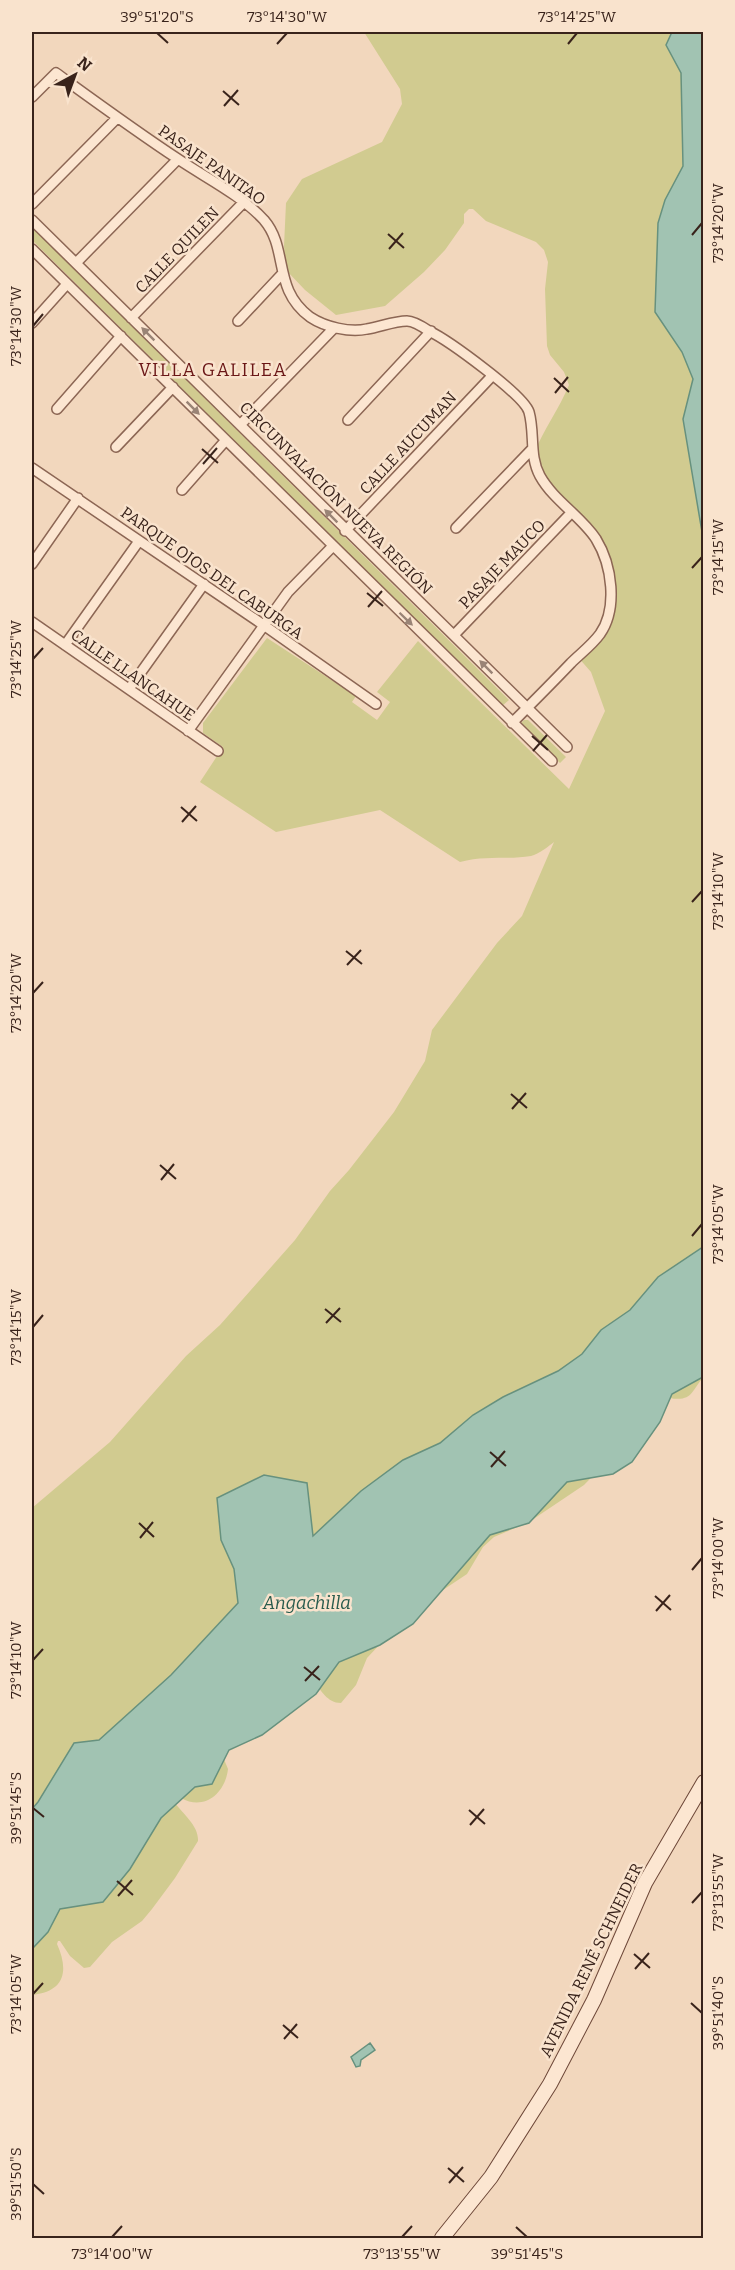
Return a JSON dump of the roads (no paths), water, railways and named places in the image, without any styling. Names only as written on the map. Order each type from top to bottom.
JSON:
[{"type":"street","name":"PASAJE PANITAO","points":[[32,97],[56,73],[117,118],[243,203],[266,223],[272,234],[290,296],[300,309],[314,319],[334,328],[363,330],[408,321],[431,331],[519,396],[528,409],[532,449],[539,475],[571,513],[590,531],[598,543],[608,567],[610,609],[600,633],[512,723]]},
{"type":"street","points":[[32,204],[117,118]]},
{"type":"street","points":[[76,263],[178,159]]},
{"type":"street","name":"CALLE QUILEN","points":[[131,318],[243,203]]},
{"type":"street","name":"CIRCUNVALACIÓN NUEVA REGIÓN","points":[[32,220],[240,424],[345,531],[567,747]]},
{"type":"street","points":[[32,249],[332,547],[552,761]]},
{"type":"street","points":[[238,321],[282,274]]},
{"type":"street","points":[[32,323],[67,284]]},
{"type":"street","points":[[240,424],[334,328]]},
{"type":"street","points":[[348,420],[431,331]]},
{"type":"street","points":[[57,409],[121,336]]},
{"type":"street","name":"CALLE AUCUMAN","points":[[345,531],[492,376]]},
{"type":"street","points":[[116,447],[173,387]]},
{"type":"street","points":[[182,490],[226,440]]},
{"type":"street","points":[[456,528],[532,449]]},
{"type":"street","name":"PARQUE OJOS DEL CABURGA","points":[[32,468],[376,704]]},
{"type":"street","points":[[32,564],[78,498]]},
{"type":"street","name":"PASAJE MAUCO","points":[[454,636],[571,513]]},
{"type":"street","points":[[64,645],[139,540]]},
{"type":"street","points":[[188,731],[288,592],[332,547]]},
{"type":"street","points":[[129,689],[204,584]]},
{"type":"street","name":"CALLE LLANCAHUE","points":[[32,622],[218,751]]},
{"type":"street","name":"AVENIDA RENÉ SCHNEIDER","points":[[442,2238],[491,2177],[550,2084],[594,2000],[645,1883],[704,1782]]},
{"type":"water","points":[[672,32],[703,32],[703,538],[683,419],[693,379],[682,352],[655,312],[658,223],[665,200],[683,166],[681,73],[666,45]]},
{"type":"water","name":"Angachilla","points":[[703,1247],[703,1377],[672,1394],[660,1422],[632,1462],[613,1474],[567,1482],[529,1523],[490,1535],[413,1624],[380,1645],[339,1662],[316,1694],[262,1735],[229,1750],[212,1784],[195,1787],[161,1818],[130,1869],[103,1902],[60,1909],[48,1932],[32,1949],[32,1809],[74,1743],[99,1740],[171,1675],[238,1603],[234,1569],[221,1540],[217,1498],[264,1475],[307,1483],[313,1536],[361,1491],[403,1460],[440,1443],[473,1415],[503,1397],[558,1371],[582,1354],[601,1330],[630,1310],[658,1277]]},
{"type":"water","points":[[370,2043],[375,2050],[361,2060],[360,2066],[356,2067],[351,2057]]},
{"type":"district","name":"VILLA GALILEA","points":[[213,370]]}]
